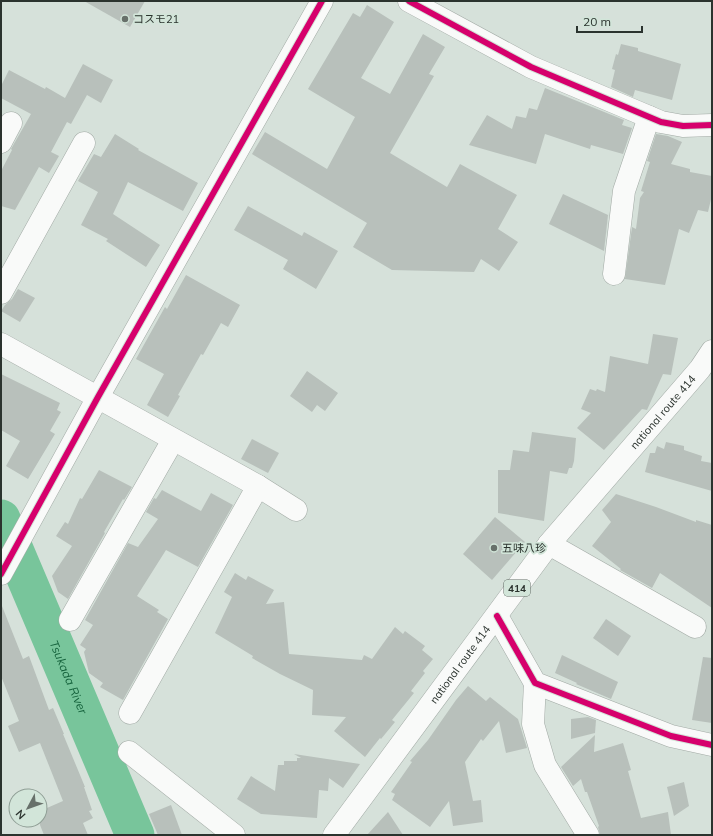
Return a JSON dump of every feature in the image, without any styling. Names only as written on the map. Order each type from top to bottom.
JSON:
[{"type":"main road","points":[[2,572],[98,397],[322,1]]},
{"type":"main road","points":[[416,3],[531,67],[661,122],[683,126],[712,126]]},
{"type":"main road","points":[[614,274],[624,191],[649,117]]},
{"type":"main road","points":[[1,142],[11,122]]},
{"type":"main road","points":[[1,293],[84,143]]},
{"type":"main road","points":[[1,344],[258,486],[296,510]]},
{"type":"main road","name":"national route 414","points":[[334,835],[549,544],[700,369],[712,351]]},
{"type":"main road","points":[[70,620],[173,440]]},
{"type":"main road","points":[[130,713],[258,486]]},
{"type":"main road","points":[[549,544],[695,627]]},
{"type":"main road","points":[[497,616],[535,683],[533,724],[545,765],[588,835]]},
{"type":"main road","points":[[535,683],[671,736],[712,745]]},
{"type":"main road","points":[[129,752],[234,835]]},
{"type":"building","name":"コスモ21","points":[[84,1],[145,1],[130,27]]},
{"type":"building","points":[[367,5],[394,22],[361,78],[390,94],[423,34],[445,47],[429,74],[434,76],[390,153],[447,187],[460,164],[517,195],[498,229],[518,242],[499,271],[481,259],[474,272],[392,270],[353,247],[367,223],[252,154],[265,132],[327,169],[355,117],[308,89],[353,13],[360,17]]},
{"type":"building","points":[[621,44],[638,48],[638,51],[681,64],[672,100],[635,90],[633,97],[611,87],[615,70],[612,69],[616,54],[618,55]]},
{"type":"building","points":[[83,64],[113,80],[101,103],[87,95],[71,124],[67,122],[51,152],[59,156],[49,173],[39,167],[15,210],[1,206],[1,171],[12,150],[11,149],[31,114],[1,98],[1,86],[9,70],[45,89],[46,87],[65,98]]},
{"type":"building","points":[[545,88],[624,120],[622,125],[632,128],[623,154],[591,145],[590,149],[545,134],[536,164],[469,145],[487,115],[512,129],[516,116],[526,118],[529,108],[537,110]]},
{"type":"building","points":[[115,134],[139,149],[138,150],[198,183],[183,211],[128,182],[113,214],[160,245],[146,267],[106,241],[108,239],[81,225],[98,192],[78,181],[94,154],[101,157]]},
{"type":"building","points":[[656,134],[668,136],[682,142],[671,164],[690,169],[690,172],[712,176],[712,195],[708,212],[698,210],[689,233],[679,229],[665,285],[625,279],[632,227],[636,229],[640,198],[644,192],[641,191],[650,162],[647,161]]},
{"type":"building","points":[[563,194],[608,215],[604,251],[549,224]]},
{"type":"building","points":[[248,206],[302,236],[304,232],[338,251],[316,289],[283,269],[288,260],[234,230]]},
{"type":"building","points":[[186,275],[240,305],[228,327],[221,323],[203,355],[201,354],[178,395],[180,396],[168,417],[147,405],[164,374],[136,359],[165,307],[167,309]]},
{"type":"building","points":[[18,289],[35,298],[20,322],[1,311],[12,299]]},
{"type":"building","points":[[653,334],[678,338],[671,375],[663,374],[647,410],[642,409],[604,450],[577,428],[591,413],[581,409],[590,389],[596,391],[597,389],[605,392],[610,356],[648,364]]},
{"type":"building","points":[[307,371],[338,393],[325,411],[317,405],[312,412],[290,396]]},
{"type":"building","points":[[1,374],[60,403],[57,410],[61,412],[50,431],[55,434],[28,479],[6,466],[20,441],[1,430]]},
{"type":"building","points":[[532,432],[576,438],[572,468],[569,468],[567,474],[550,471],[544,521],[498,513],[498,470],[510,470],[513,450],[529,452]]},
{"type":"building","points":[[252,439],[279,453],[268,473],[241,459]]},
{"type":"building","points":[[666,442],[684,446],[684,450],[702,456],[701,461],[712,463],[712,491],[645,472],[650,453],[655,453],[657,446],[664,449]]},
{"type":"building","points":[[99,470],[132,487],[124,500],[123,499],[104,532],[105,533],[68,599],[58,592],[52,576],[72,546],[56,536],[65,522],[68,524],[80,498],[82,499]]},
{"type":"building","points":[[162,490],[201,511],[211,493],[233,505],[198,567],[166,550],[137,596],[159,610],[157,612],[168,619],[123,700],[100,687],[103,683],[89,673],[84,652],[86,649],[80,645],[93,625],[85,620],[128,543],[138,547],[158,519],[146,512],[154,498],[156,499]]},
{"type":"building","points":[[616,494],[696,522],[696,520],[712,525],[712,608],[660,573],[652,588],[620,570],[621,569],[592,546],[611,522],[602,510]]},
{"type":"building","name":"五味八珍","points":[[495,517],[525,542],[492,580],[463,554]]},
{"type":"building","points":[[235,573],[246,580],[248,576],[274,590],[266,604],[284,602],[289,654],[362,660],[364,655],[372,659],[395,627],[403,634],[405,631],[425,646],[422,650],[433,659],[423,671],[425,673],[411,691],[414,693],[392,720],[395,722],[365,757],[334,731],[346,717],[312,715],[313,690],[252,658],[253,656],[215,633],[232,597],[224,592]]},
{"type":"building","points":[[2,606],[23,659],[29,656],[49,710],[53,708],[85,787],[92,810],[89,811],[93,818],[83,823],[88,835],[44,835],[41,828],[48,828],[48,808],[63,801],[40,743],[19,752],[8,726],[19,721],[1,676]]},
{"type":"building","points":[[606,619],[631,636],[618,656],[593,638]]},
{"type":"building","points":[[562,655],[618,682],[611,699],[555,673]]},
{"type":"building","points":[[703,657],[712,658],[712,723],[692,720]]},
{"type":"building","points":[[468,686],[486,701],[490,697],[518,719],[527,748],[506,753],[499,721],[483,741],[481,739],[465,762],[473,801],[481,800],[483,822],[453,826],[449,801],[430,827],[392,800],[395,794],[391,792],[412,762],[410,761],[428,740],[456,700]]},
{"type":"building","points":[[588,717],[596,720],[595,733],[571,739],[571,719]]},
{"type":"building","points":[[595,735],[594,752],[623,743],[631,770],[628,771],[641,818],[668,812],[671,835],[600,835],[599,826],[581,779],[573,786],[561,767]]},
{"type":"building","points":[[294,754],[360,764],[343,788],[329,778],[328,791],[319,790],[317,818],[261,814],[237,799],[251,776],[275,791],[278,765],[284,765],[284,761],[297,761],[297,758],[301,758]]},
{"type":"building","points":[[684,782],[689,806],[674,816],[667,787]]},
{"type":"building","points":[[171,805],[182,835],[158,835],[149,814]]},
{"type":"building","points":[[388,812],[403,835],[367,835]]},
{"type":"waterway","name":"Tsukada River","points":[[1,519],[135,835]]},
{"type":"cycle path","points":[[1,574],[98,397],[322,1]]},
{"type":"cycle path","points":[[409,1],[531,67],[661,122],[683,126],[712,125]]},
{"type":"cycle path","points":[[497,616],[535,683],[671,736],[712,745]]},
{"type":"place","name":"コスモ21","points":[[125,19]]},
{"type":"place","name":"五味八珍","points":[[494,548]]}]
